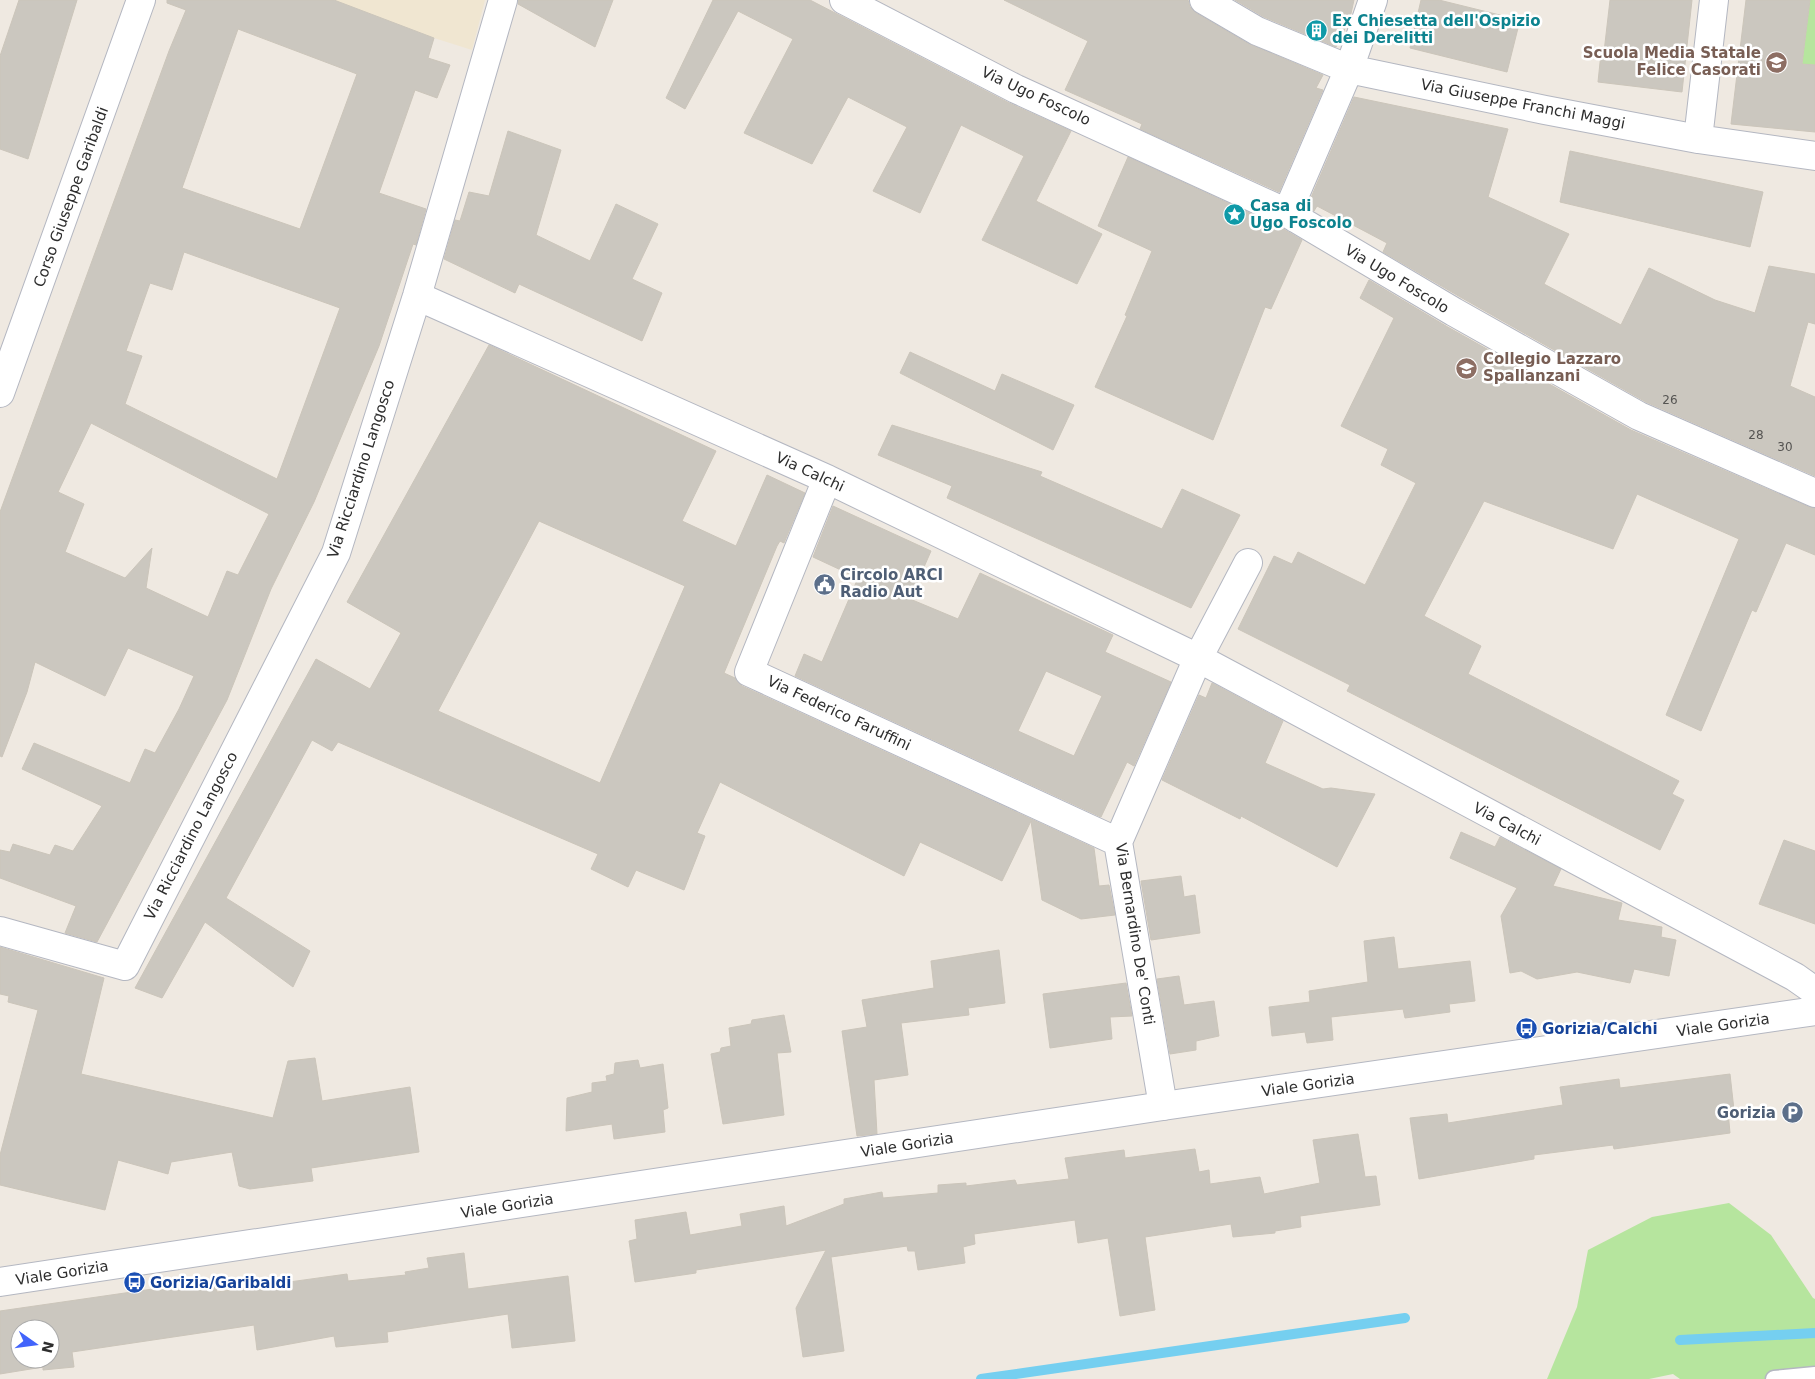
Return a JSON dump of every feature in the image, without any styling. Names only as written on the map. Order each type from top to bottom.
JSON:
[{"type":"street","name":"Corso Giuseppe Garibaldi","points":[[0,393],[141,0]]},
{"type":"street","name":"Via Ricciardino Langosco","points":[[0,931],[125,966],[336,553],[416,296],[503,0]]},
{"type":"street","name":"Via Ugo Foscolo","points":[[844,0],[1016,89],[1287,213],[1454,312],[1639,416],[1815,493]]},
{"type":"street","name":"Via Giuseppe Franchi Maggi","points":[[1204,0],[1257,31],[1349,69],[1698,139],[1815,156]]},
{"type":"street","points":[[1287,213],[1349,69],[1373,0]]},
{"type":"street","points":[[1698,139],[1714,0]]},
{"type":"street","name":"Via Calchi","points":[[416,296],[827,479],[1198,658],[1795,977],[1815,991]]},
{"type":"street","name":"Via Federico Faruffini","points":[[827,479],[749,672],[1118,842]]},
{"type":"street","points":[[1198,658],[1248,564]]},
{"type":"street","name":"Via Bernardino De' Conti","points":[[1163,1106],[1118,842],[1198,658]]},
{"type":"street","name":"Viale Gorizia","points":[[0,1282],[1163,1106],[1815,1011]]},
{"type":"lane","points":[[1774,1379],[1815,1375]]},
{"type":"shaded area","points":[[334,0],[485,0],[472,50],[434,38]]},
{"type":"green space","points":[[1810,0],[1815,0],[1815,65],[1802,64]]},
{"type":"green space","points":[[1729,1203],[1771,1235],[1815,1299],[1815,1379],[1680,1379],[1673,1374],[1649,1379],[1547,1379],[1577,1307],[1588,1250],[1652,1217]]},
{"type":"building","points":[[19,0],[77,0],[28,159],[0,149],[0,56]]},
{"type":"building","points":[[167,0],[334,0],[434,38],[428,58],[450,65],[437,98],[415,90],[379,193],[426,209],[416,245],[413,244],[379,346],[314,502],[271,589],[227,700],[97,942],[65,933],[76,906],[0,878],[0,850],[10,852],[13,844],[50,855],[55,845],[73,851],[102,806],[22,769],[34,743],[130,783],[145,749],[155,753],[179,709],[194,676],[128,648],[105,696],[35,662],[27,692],[2,757],[0,756],[0,512],[169,51],[186,10],[167,3]],"holes":[[[238,29],[357,74],[300,229],[182,188]],[[184,252],[340,308],[277,479],[125,404],[142,356],[126,351],[150,283],[172,290]],[[91,423],[269,514],[238,575],[227,571],[208,617],[146,588],[152,548],[125,578],[65,552],[84,504],[58,492]]]},
{"type":"building","points":[[518,0],[613,0],[595,47],[518,4]]},
{"type":"building","points":[[713,0],[810,0],[1009,103],[1071,131],[1036,201],[1102,234],[1077,284],[982,240],[1024,156],[961,125],[920,213],[873,191],[907,127],[848,97],[812,164],[744,133],[793,39],[738,11],[685,109],[666,98]]},
{"type":"building","points":[[1004,0],[1188,0],[1190,7],[1196,13],[1249,44],[1323,75],[1316,88],[1323,90],[1279,192],[1140,129],[1142,124],[1065,90],[1088,41]]},
{"type":"building","name":"Ex Chiesetta dell'Ospizio dei Derelitti","points":[[1235,0],[1354,0],[1350,18],[1336,47],[1264,17]]},
{"type":"building","points":[[1421,0],[1439,0],[1520,20],[1507,72],[1410,48]]},
{"type":"building","points":[[1610,0],[1692,0],[1682,92],[1598,82],[1601,53],[1604,52]]},
{"type":"building","name":"Scuola Media Statale Felice Casorati","points":[[1746,0],[1810,0],[1802,64],[1815,65],[1815,132],[1731,124]]},
{"type":"building","points":[[1354,97],[1508,129],[1488,197],[1569,234],[1544,284],[1621,325],[1649,268],[1715,300],[1755,313],[1769,266],[1815,274],[1815,324],[1808,322],[1790,386],[1815,397],[1815,476],[1646,402],[1383,252],[1387,243],[1317,206],[1314,211],[1307,207]]},
{"type":"building","points":[[508,131],[561,150],[536,235],[590,261],[616,204],[658,224],[632,279],[662,293],[642,341],[519,284],[515,293],[444,259],[455,220],[460,221],[469,192],[489,196]]},
{"type":"building","points":[[1570,151],[1763,192],[1750,247],[1560,202]]},
{"type":"building","points":[[1128,157],[1280,227],[1302,240],[1271,309],[1265,307],[1213,440],[1095,387],[1127,316],[1125,315],[1152,251],[1098,226]]},
{"type":"building","points":[[1369,280],[1446,326],[1631,430],[1815,508],[1815,555],[1786,543],[1756,612],[1752,610],[1701,731],[1666,715],[1739,539],[1637,494],[1613,549],[1484,501],[1424,616],[1481,646],[1468,674],[1679,781],[1672,794],[1684,800],[1660,850],[1347,691],[1350,685],[1238,629],[1274,556],[1292,564],[1298,552],[1365,585],[1416,483],[1381,465],[1388,449],[1341,426],[1394,318],[1360,298]]},
{"type":"building","points":[[489,345],[716,451],[682,521],[736,546],[767,475],[805,493],[784,543],[780,541],[777,546],[724,673],[735,678],[742,686],[1094,848],[1099,886],[1109,885],[1115,915],[1081,919],[1042,900],[1031,821],[1002,881],[920,842],[904,876],[720,782],[697,833],[705,836],[684,890],[636,870],[628,887],[591,869],[598,854],[338,742],[332,751],[312,740],[226,898],[310,951],[293,987],[205,922],[162,998],[135,988],[316,659],[370,689],[401,633],[347,602]],"holes":[[[539,521],[685,586],[600,783],[438,711]]]},
{"type":"building","points":[[910,352],[995,391],[1002,374],[1074,405],[1053,450],[900,373]]},
{"type":"building","points":[[892,425],[1042,472],[1040,476],[1162,529],[1182,489],[1240,515],[1191,608],[947,498],[952,486],[878,455]]},
{"type":"building","points":[[833,506],[931,551],[910,599],[958,619],[980,573],[1113,635],[1105,652],[1171,682],[1134,766],[1127,762],[1101,817],[795,676],[804,654],[822,662],[858,578],[813,557]],"holes":[[[1046,671],[1102,696],[1074,756],[1018,731]]]},
{"type":"building","points":[[1212,683],[1283,721],[1265,763],[1323,789],[1331,788],[1375,794],[1337,867],[1241,816],[1240,819],[1162,780],[1199,695],[1206,698]]},
{"type":"building","points":[[1461,832],[1495,847],[1500,837],[1561,869],[1553,886],[1622,903],[1618,920],[1662,927],[1661,937],[1676,940],[1669,976],[1634,969],[1630,983],[1577,972],[1537,979],[1521,971],[1510,973],[1501,916],[1517,888],[1450,858]]},
{"type":"building","points":[[1784,840],[1815,851],[1815,924],[1759,904]]},
{"type":"building","points":[[1181,876],[1184,897],[1195,895],[1200,933],[1151,940],[1141,881]]},
{"type":"building","points":[[1394,937],[1398,969],[1470,961],[1475,1001],[1449,1004],[1450,1012],[1405,1018],[1403,1009],[1331,1017],[1333,1040],[1307,1043],[1305,1032],[1272,1036],[1269,1007],[1310,1002],[1309,991],[1368,982],[1364,941]]},
{"type":"building","points":[[0,947],[104,978],[81,1074],[273,1118],[288,1061],[315,1058],[322,1101],[410,1087],[419,1152],[311,1168],[313,1181],[250,1189],[239,1186],[232,1152],[171,1162],[168,1174],[118,1160],[105,1210],[0,1185],[0,1155],[38,1010],[8,1002],[9,996],[0,994]]},
{"type":"building","points":[[999,950],[1005,1003],[968,1008],[969,1015],[901,1023],[908,1075],[874,1080],[877,1134],[857,1136],[842,1031],[867,1027],[862,1000],[934,988],[931,961]]},
{"type":"building","points":[[1179,976],[1184,1005],[1214,1001],[1219,1036],[1196,1041],[1196,1050],[1170,1054],[1157,979]]},
{"type":"building","points":[[1126,983],[1132,1016],[1110,1017],[1112,1039],[1050,1048],[1043,994]]},
{"type":"building","points":[[784,1015],[791,1052],[777,1053],[784,1115],[723,1124],[711,1054],[720,1052],[721,1048],[731,1046],[729,1028],[751,1024],[752,1020]]},
{"type":"building","points":[[638,1060],[640,1068],[663,1064],[668,1108],[663,1110],[665,1132],[614,1139],[612,1124],[566,1131],[567,1098],[592,1092],[592,1083],[607,1081],[606,1076],[614,1074],[615,1063]]},
{"type":"building","points":[[1730,1074],[1734,1110],[1728,1111],[1730,1133],[1614,1149],[1613,1145],[1534,1155],[1534,1159],[1419,1179],[1410,1118],[1447,1114],[1448,1123],[1563,1105],[1560,1087],[1619,1079],[1620,1088]]},
{"type":"building","points":[[1358,1134],[1365,1177],[1376,1176],[1380,1205],[1300,1216],[1301,1227],[1275,1231],[1275,1233],[1233,1237],[1231,1224],[1145,1237],[1155,1310],[1120,1316],[1108,1238],[1078,1243],[1075,1220],[974,1234],[975,1244],[963,1247],[965,1263],[918,1270],[915,1251],[908,1251],[907,1246],[831,1257],[844,1351],[803,1357],[796,1308],[826,1250],[696,1270],[696,1273],[635,1282],[629,1241],[637,1239],[635,1220],[686,1212],[690,1235],[742,1226],[740,1214],[784,1206],[786,1226],[844,1204],[844,1199],[882,1192],[883,1198],[938,1193],[938,1185],[966,1183],[966,1186],[1015,1180],[1017,1185],[1069,1179],[1065,1158],[1124,1150],[1125,1158],[1195,1149],[1199,1172],[1209,1170],[1210,1184],[1260,1177],[1264,1194],[1320,1183],[1313,1140]]},
{"type":"building","points":[[464,1253],[468,1289],[568,1276],[575,1341],[512,1348],[508,1314],[387,1332],[388,1342],[336,1347],[334,1336],[257,1350],[254,1325],[72,1352],[74,1367],[60,1368],[60,1319],[10,1319],[10,1369],[31,1369],[0,1374],[0,1311],[215,1280],[217,1292],[347,1274],[348,1281],[406,1275],[405,1272],[429,1268],[427,1258]]},
{"type":"waterway","points":[[981,1379],[1405,1318]]},
{"type":"waterway","points":[[1680,1340],[1815,1333]]},
{"type":"place","name":"Ex Chiesetta dell'Ospizio dei Derelitti","points":[[1316,30]]},
{"type":"place","name":"Scuola Media Statale Felice Casorati","points":[[1777,62]]},
{"type":"place","name":"Casa di Ugo Foscolo","points":[[1234,215]]},
{"type":"place","name":"Collegio Lazzaro Spallanzani","points":[[1467,368]]},
{"type":"place","name":"Circolo ARCI Radio Aut","points":[[824,584]]},
{"type":"place","name":"Gorizia/Calchi","points":[[1526,1029]]},
{"type":"place","name":"Gorizia","points":[[1792,1113]]},
{"type":"place","name":"Gorizia/Garibaldi","points":[[134,1283]]}]
